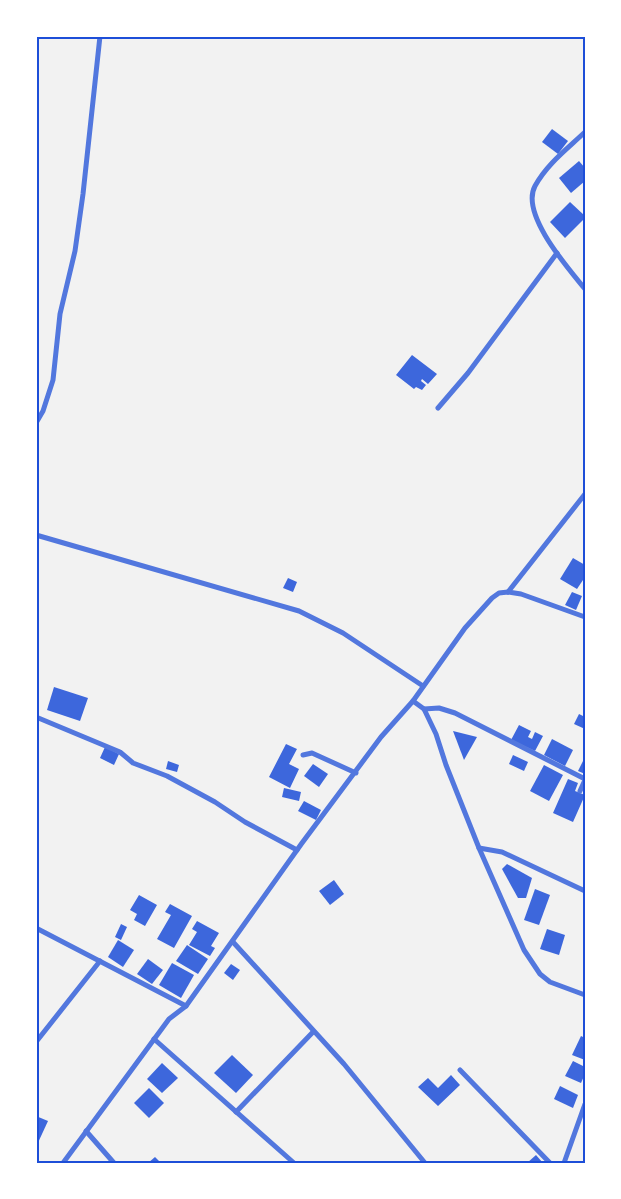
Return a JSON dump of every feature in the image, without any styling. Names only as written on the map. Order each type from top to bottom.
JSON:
[{"type":"street","points":[[36,423],[43,411],[53,380],[60,314],[75,251],[84,194],[100,36]]},
{"type":"street","points":[[585,132],[552,161],[534,187],[532,199],[536,217],[545,236],[585,289]]},
{"type":"street","points":[[438,408],[468,373],[557,253]]},
{"type":"street","points":[[508,592],[585,494]]},
{"type":"street","points":[[36,535],[300,611],[343,633],[424,686]]},
{"type":"street","points":[[63,1163],[169,1019],[186,1006],[297,850],[381,738],[413,701],[465,628],[492,598],[499,593],[521,594],[585,617]]},
{"type":"street","points":[[413,701],[424,709],[436,734],[446,765],[479,848],[524,950],[540,974],[550,982],[585,995]]},
{"type":"street","points":[[424,709],[439,708],[455,713],[585,780],[580,791]]},
{"type":"street","points":[[36,717],[120,752],[133,763],[167,776],[297,850]]},
{"type":"street","points":[[303,755],[312,753],[356,773]]},
{"type":"street","points":[[479,848],[502,852],[585,891]]},
{"type":"street","points":[[36,928],[186,1006]]},
{"type":"street","points":[[233,942],[344,1064],[425,1163]]},
{"type":"street","points":[[36,1042],[100,961]]},
{"type":"street","points":[[236,1112],[313,1032]]},
{"type":"street","points":[[154,1039],[294,1163]]},
{"type":"street","points":[[460,1070],[550,1163]]},
{"type":"street","points":[[564,1163],[583,1115],[585,1104]]},
{"type":"street","points":[[86,1131],[114,1163]]},
{"type":"building","points":[[552,129],[568,141],[558,154],[542,142]]},
{"type":"building","points":[[579,161],[585,168],[585,181],[571,193],[559,178]]},
{"type":"building","points":[[570,202],[585,218],[565,238],[550,222]]},
{"type":"building","points":[[412,355],[437,374],[428,384],[422,379],[421,381],[426,385],[422,390],[416,387],[414,389],[396,375]]},
{"type":"building","points":[[573,558],[585,565],[585,577],[577,589],[560,579]]},
{"type":"building","points":[[288,578],[297,582],[293,592],[283,588]]},
{"type":"building","points":[[572,592],[582,596],[576,610],[565,605]]},
{"type":"building","points":[[54,687],[88,698],[80,721],[47,710]]},
{"type":"building","points":[[579,714],[585,717],[585,729],[574,724]]},
{"type":"building","points":[[519,725],[531,731],[528,737],[532,739],[535,732],[543,736],[535,751],[511,740]]},
{"type":"building","points":[[453,731],[477,737],[464,760]]},
{"type":"building","points":[[552,739],[573,750],[565,766],[544,755]]},
{"type":"building","points":[[286,744],[297,749],[289,764],[299,769],[290,788],[269,777]]},
{"type":"building","points":[[105,747],[119,754],[114,765],[100,758]]},
{"type":"building","points":[[513,755],[528,762],[524,771],[509,764]]},
{"type":"building","points":[[585,757],[585,774],[578,771]]},
{"type":"building","points":[[168,761],[179,765],[177,772],[166,769]]},
{"type":"building","points":[[313,764],[328,774],[319,787],[304,776]]},
{"type":"building","points":[[544,765],[563,775],[549,801],[530,791]]},
{"type":"building","points":[[568,779],[578,783],[575,791],[585,795],[573,822],[553,813]]},
{"type":"building","points":[[284,788],[301,792],[299,801],[282,797]]},
{"type":"building","points":[[304,801],[321,810],[316,820],[298,811]]},
{"type":"building","points":[[507,864],[532,878],[526,898],[518,898],[502,869]]},
{"type":"building","points":[[334,880],[344,894],[330,905],[319,891]]},
{"type":"building","points":[[535,889],[550,895],[539,925],[524,920]]},
{"type":"building","points":[[139,895],[157,905],[145,926],[134,920],[137,914],[130,910]]},
{"type":"building","points":[[170,904],[192,916],[174,948],[157,939],[171,915],[165,912]]},
{"type":"building","points":[[197,921],[219,933],[211,946],[215,948],[210,956],[189,945],[197,932],[192,929]]},
{"type":"building","points":[[121,924],[127,927],[121,940],[115,937]]},
{"type":"building","points":[[547,929],[565,935],[559,955],[540,949]]},
{"type":"building","points":[[118,940],[134,950],[123,967],[108,957]]},
{"type":"building","points":[[187,945],[208,959],[198,974],[176,961]]},
{"type":"building","points":[[148,959],[163,970],[152,984],[137,974]]},
{"type":"building","points":[[172,963],[194,975],[181,998],[159,985]]},
{"type":"building","points":[[231,964],[240,970],[233,980],[224,973]]},
{"type":"building","points":[[581,1036],[585,1038],[585,1060],[572,1055]]},
{"type":"building","points":[[232,1055],[253,1075],[236,1093],[214,1073]]},
{"type":"building","points":[[573,1061],[585,1067],[585,1074],[581,1083],[565,1076]]},
{"type":"building","points":[[162,1063],[178,1078],[162,1093],[147,1079]]},
{"type":"building","points":[[451,1075],[460,1085],[438,1106],[418,1087],[428,1078],[438,1088]]},
{"type":"building","points":[[560,1086],[578,1095],[573,1108],[554,1099]]},
{"type":"building","points":[[149,1088],[164,1103],[149,1118],[134,1103]]},
{"type":"building","points":[[36,1116],[48,1121],[36,1147]]},
{"type":"building","points":[[536,1155],[543,1163],[527,1163]]},
{"type":"building","points":[[155,1157],[161,1163],[148,1163]]}]
